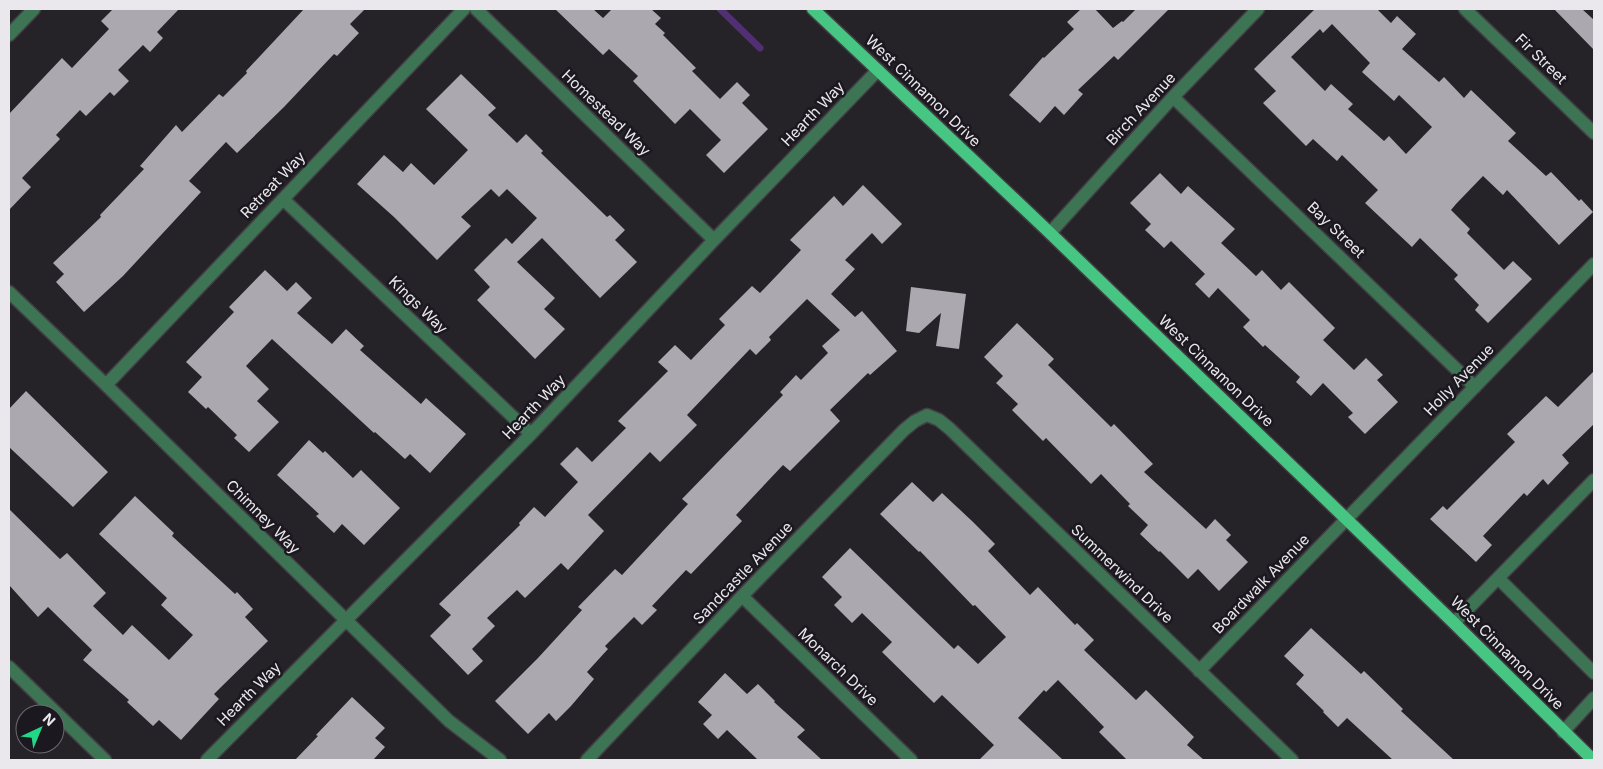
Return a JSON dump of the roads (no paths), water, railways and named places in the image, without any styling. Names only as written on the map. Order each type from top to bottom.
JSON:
[{"type":"main road","name":"West Cinnamon Drive","points":[[814,9],[1050,233],[1454,623],[1593,760]]},
{"type":"street","points":[[9,35],[34,9]]},
{"type":"street","name":"Retreat Way","points":[[106,384],[464,9]]},
{"type":"street","name":"Homestead Way","points":[[476,9],[714,240]]},
{"type":"street","name":"Birch Avenue","points":[[1050,233],[1173,97],[1258,9]]},
{"type":"street","name":"Fir Street","points":[[1465,9],[1594,133]]},
{"type":"street","name":"Hearth Way","points":[[207,760],[531,434],[878,70]]},
{"type":"street","name":"Bay Street","points":[[1173,97],[1475,387]]},
{"type":"street","name":"Kings Way","points":[[283,198],[531,434]]},
{"type":"street","name":"Holly Avenue","points":[[1346,519],[1594,264]]},
{"type":"street","name":"Chimney Way","points":[[9,292],[106,384],[449,721],[500,760]]},
{"type":"street","name":"Sandcastle Avenue","points":[[587,760],[742,596],[904,430],[915,421],[927,415]]},
{"type":"street","name":"Summerwind Drive","points":[[927,415],[940,420],[950,429],[1292,760]]},
{"type":"street","points":[[1454,623],[1594,480]]},
{"type":"street","name":"Boardwalk Avenue","points":[[1199,671],[1346,519]]},
{"type":"street","points":[[1498,578],[1594,673]]},
{"type":"street","name":"Monarch Drive","points":[[742,596],[911,760]]},
{"type":"street","points":[[9,667],[105,760]]},
{"type":"street","points":[[1563,732],[1594,698]]},
{"type":"waterway","points":[[720,9],[760,48]]}]
